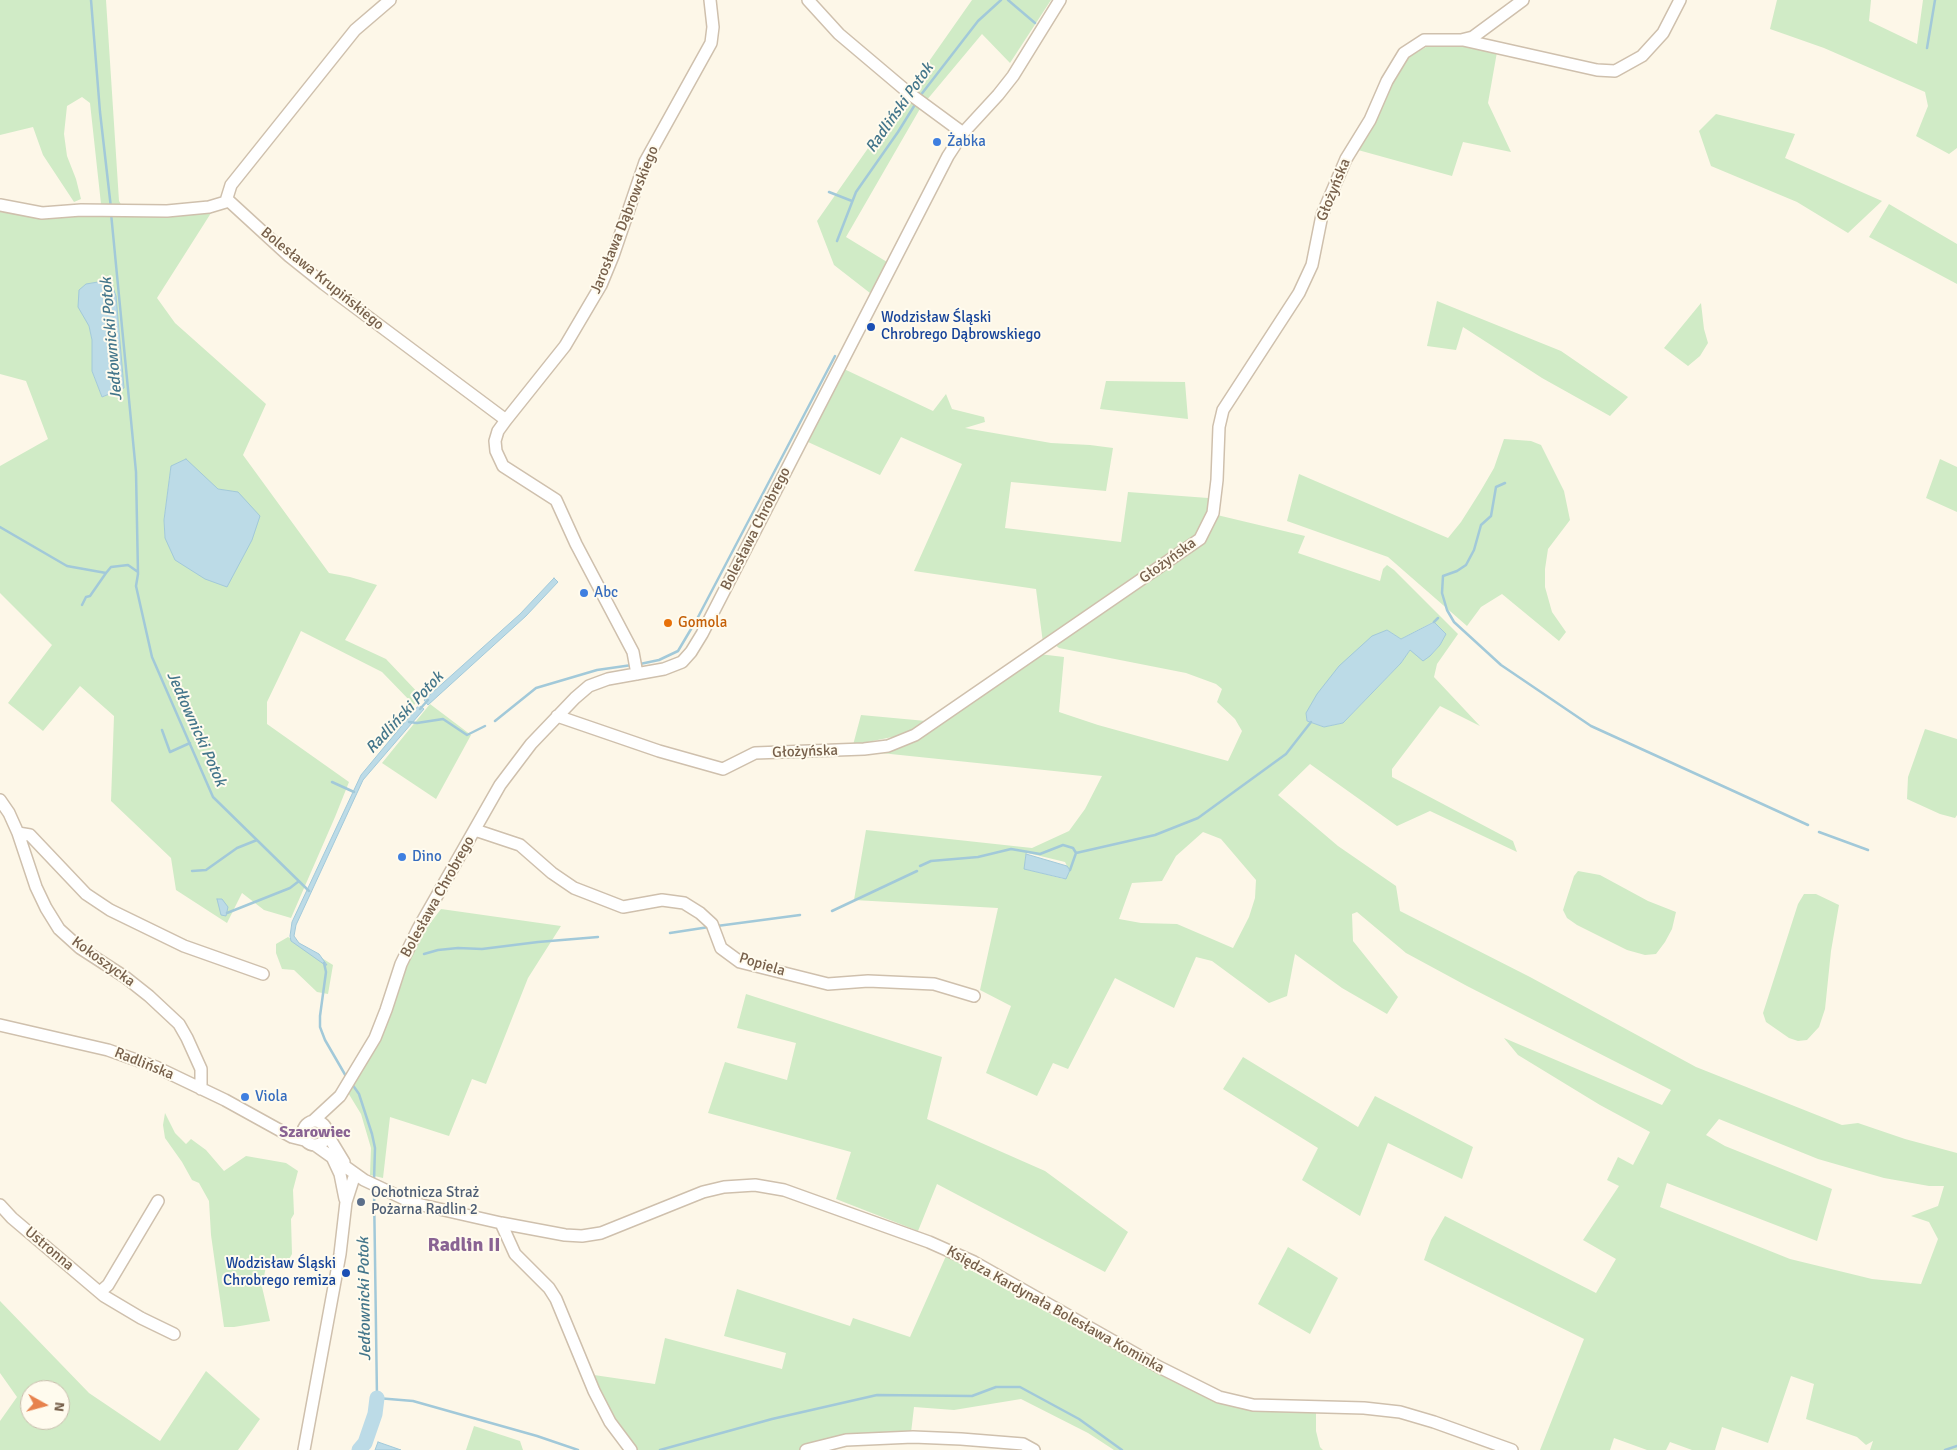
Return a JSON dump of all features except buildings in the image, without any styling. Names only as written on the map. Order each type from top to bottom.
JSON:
[{"type":"street","points":[[0,205],[42,213],[209,208],[226,201],[231,185],[355,30],[390,0]]},
{"type":"street","name":"Jarosława Dąbrowskiego","points":[[636,667],[633,652],[576,544],[556,500],[503,466],[496,451],[495,441],[498,431],[506,420],[565,346],[601,285],[613,256],[645,162],[711,43],[713,27],[710,0]]},
{"type":"street","points":[[808,0],[839,34],[910,94],[963,133]]},
{"type":"street","name":"Bolesława Chrobrego","points":[[326,1132],[342,1092],[374,1038],[386,1010],[401,964],[418,929],[512,768],[530,744],[589,686],[636,667],[664,669],[682,662],[691,652],[948,156],[963,133],[1013,76],[1060,0]]},
{"type":"street","name":"Głożyńska","points":[[557,716],[659,751],[723,769],[755,753],[864,749],[888,746],[915,735],[1200,539],[1214,513],[1219,427],[1223,410],[1299,293],[1312,266],[1322,215],[1346,159],[1370,120],[1387,81],[1404,53],[1424,40],[1462,40],[1473,37],[1523,0]]},
{"type":"street","points":[[1462,40],[1597,70],[1615,71],[1642,56],[1660,37],[1680,0]]},
{"type":"street","name":"Bolesława Krupińskiego","points":[[226,201],[324,284],[506,420]]},
{"type":"street","name":"Kokoszycka","points":[[0,800],[9,813],[18,833],[36,887],[59,929],[80,948],[125,977],[179,1024],[201,1069],[201,1089]]},
{"type":"street","name":"Popiela","points":[[475,830],[520,845],[552,873],[574,888],[623,907],[662,900],[684,903],[714,927],[721,948],[740,962],[828,984],[868,981],[934,984],[974,996]]},
{"type":"street","points":[[18,833],[30,835],[86,894],[110,910],[184,946],[263,974]]},
{"type":"street","name":"Radlińska","points":[[0,1025],[108,1050],[156,1067],[292,1137],[310,1142]]},
{"type":"street","name":"Bolesława Chrobrego","points":[[309,1124],[342,1092]]},
{"type":"street","points":[[309,1124],[302,1133],[310,1142],[321,1143],[326,1132]]},
{"type":"street","points":[[279,1129],[309,1124],[323,1124],[326,1132],[356,1174],[346,1202],[340,1254],[304,1450]]},
{"type":"street","name":"Księdza Kardynała Bolesława Kominka","points":[[310,1142],[356,1174],[386,1191],[413,1203],[543,1232],[582,1236],[601,1233],[703,1192],[724,1187],[755,1185],[784,1190],[929,1242],[974,1262],[1159,1367],[1219,1397],[1253,1405],[1364,1408],[1400,1412],[1512,1450]]},
{"type":"street","points":[[333,1158],[340,1174],[346,1202]]},
{"type":"street","points":[[100,1292],[108,1285],[158,1201]]},
{"type":"street","name":"Ustronna","points":[[0,1205],[12,1218],[100,1292],[141,1318],[174,1334]]},
{"type":"street","points":[[500,1223],[515,1254],[549,1288],[556,1300],[594,1391],[610,1422],[631,1450]]},
{"type":"street","points":[[806,1450],[846,1440],[913,1437],[961,1438],[1023,1444],[1034,1450]]},
{"type":"green space","points":[[0,0],[106,0],[119,201],[122,206],[101,204],[90,103],[82,97],[67,106],[64,134],[67,156],[81,199],[74,202],[43,155],[33,127],[0,135]]},
{"type":"green space","points":[[972,0],[1051,0],[1010,63],[982,34],[921,107],[846,237],[887,262],[870,293],[834,265],[817,221]]},
{"type":"green space","points":[[1777,0],[1871,0],[1869,21],[1917,44],[1923,0],[1957,0],[1957,148],[1949,154],[1916,136],[1928,106],[1925,92],[1824,48],[1770,29]]},
{"type":"green space","points":[[1428,46],[1463,46],[1497,52],[1488,103],[1511,152],[1463,142],[1452,176],[1358,150],[1405,59]]},
{"type":"green space","points":[[1716,114],[1795,134],[1785,158],[1882,201],[1848,233],[1797,202],[1711,166],[1699,131]]},
{"type":"green space","points":[[1889,204],[1957,244],[1957,284],[1869,237]]},
{"type":"green space","points":[[0,212],[34,217],[211,213],[157,298],[175,323],[266,404],[243,455],[329,573],[377,585],[345,640],[386,659],[422,697],[414,705],[382,672],[301,631],[267,702],[267,724],[349,782],[291,918],[264,910],[242,893],[227,923],[176,890],[171,858],[111,801],[114,716],[80,686],[43,731],[8,703],[52,645],[0,593],[0,466],[48,439],[26,381],[0,374]],"holes":[[[111,284],[116,296],[124,388],[102,397],[92,371],[92,340],[89,326]],[[171,467],[218,489],[238,493],[165,538],[164,520]]]},
{"type":"green space","points":[[1437,301],[1561,351],[1628,397],[1610,416],[1542,378],[1463,327],[1456,350],[1427,346]]},
{"type":"green space","points":[[1701,303],[1704,329],[1708,343],[1700,356],[1688,366],[1664,348]]},
{"type":"green space","points":[[844,369],[933,411],[946,394],[952,409],[984,417],[985,422],[965,428],[1051,443],[1113,448],[1106,491],[1011,482],[1005,528],[1121,542],[1128,492],[1208,498],[1210,504],[1207,518],[1189,543],[1043,643],[1036,589],[914,571],[962,464],[901,437],[880,475],[808,442]]},
{"type":"green space","points":[[1106,381],[1185,382],[1188,419],[1100,409]]},
{"type":"green space","points":[[1504,439],[1531,441],[1541,445],[1564,491],[1570,520],[1548,549],[1545,569],[1545,587],[1552,612],[1566,632],[1559,641],[1502,594],[1481,607],[1467,626],[1388,557],[1287,521],[1299,474],[1448,538],[1461,522],[1494,468]]},
{"type":"green space","points":[[1940,459],[1957,467],[1957,512],[1926,498]]},
{"type":"green space","points":[[1217,515],[1305,536],[1298,553],[1380,581],[1383,569],[1387,565],[1458,634],[1437,664],[1434,677],[1480,726],[1440,706],[1392,769],[1392,777],[1513,841],[1517,852],[1430,811],[1397,826],[1310,764],[1278,795],[1338,846],[1396,886],[1400,911],[1530,977],[1696,1067],[1842,1125],[1858,1123],[1905,1139],[1957,1153],[1957,1450],[1870,1450],[1873,1441],[1866,1445],[1857,1437],[1806,1419],[1814,1384],[1791,1376],[1768,1443],[1722,1427],[1715,1450],[1692,1450],[1670,1442],[1666,1450],[1647,1450],[1614,1438],[1610,1450],[1540,1450],[1584,1339],[1424,1260],[1431,1240],[1445,1216],[1596,1293],[1616,1259],[1583,1240],[1619,1186],[1607,1180],[1618,1157],[1633,1165],[1650,1132],[1600,1105],[1518,1055],[1504,1038],[1662,1105],[1671,1090],[1406,953],[1357,912],[1352,914],[1353,941],[1398,997],[1387,1014],[1342,988],[1295,954],[1287,996],[1269,1003],[1212,961],[1196,957],[1174,1008],[1115,978],[1068,1069],[1053,1063],[1037,1096],[986,1073],[1011,1006],[980,990],[998,908],[854,900],[866,830],[1032,848],[1069,831],[1085,809],[1102,776],[881,753],[921,736],[1039,654],[1064,657],[1059,712],[1098,725],[1228,761],[1242,731],[1235,719],[1217,702],[1222,689],[1216,684],[1186,673],[1059,648],[1054,644],[1206,540]],"holes":[[[1433,622],[1445,634],[1440,645],[1430,656],[1410,650],[1401,663],[1343,723],[1324,727],[1307,721],[1306,713],[1387,630],[1401,639]],[[1203,832],[1221,839],[1256,880],[1255,898],[1249,917],[1233,948],[1177,924],[1141,923],[1119,919],[1132,883],[1162,881],[1176,856]],[[1026,854],[1065,862],[1067,866],[1064,879],[1025,869]],[[1719,1119],[1818,1159],[1884,1178],[1929,1186],[1944,1186],[1938,1206],[1911,1216],[1929,1222],[1938,1239],[1921,1284],[1872,1279],[1790,1259],[1660,1207],[1667,1183],[1817,1241],[1832,1189],[1725,1146],[1706,1135]]]},
{"type":"green space","points":[[430,704],[471,735],[436,799],[382,763]]},
{"type":"green space","points":[[861,715],[926,721],[902,735],[853,745]]},
{"type":"green space","points":[[1925,729],[1957,739],[1957,815],[1955,818],[1940,814],[1907,799],[1908,777]]},
{"type":"green space","points":[[1578,871],[1600,875],[1648,901],[1676,912],[1672,929],[1656,954],[1645,955],[1627,950],[1567,918],[1563,910],[1574,876]]},
{"type":"green space","points":[[1804,894],[1816,894],[1839,905],[1831,951],[1825,1009],[1819,1027],[1807,1040],[1798,1041],[1789,1038],[1766,1022],[1763,1013],[1798,904]]},
{"type":"green space","points":[[441,909],[561,926],[528,978],[486,1084],[472,1079],[449,1136],[390,1117],[383,1178],[370,1175],[371,1148],[361,1114],[347,1091],[375,1047],[418,939]]},
{"type":"green space","points":[[288,937],[333,965],[328,994],[317,992],[294,970],[282,969],[276,953],[276,944]]},
{"type":"green space","points":[[746,994],[942,1057],[927,1119],[1045,1171],[1128,1232],[1105,1272],[937,1184],[918,1231],[836,1199],[851,1152],[708,1113],[725,1062],[787,1080],[796,1043],[737,1028]]},
{"type":"green space","points":[[1243,1057],[1358,1127],[1375,1096],[1473,1147],[1462,1179],[1388,1143],[1360,1216],[1302,1180],[1318,1148],[1223,1089]]},
{"type":"green space","points":[[165,1113],[175,1133],[186,1144],[191,1139],[206,1150],[224,1171],[246,1156],[286,1163],[298,1171],[293,1190],[294,1214],[291,1219],[292,1254],[287,1263],[267,1261],[262,1287],[270,1321],[224,1327],[211,1235],[209,1201],[199,1183],[192,1180],[165,1138],[163,1125]]},
{"type":"green space","points":[[316,1127],[322,1133],[316,1139],[310,1133]]},
{"type":"green space","points":[[1288,1247],[1338,1278],[1310,1334],[1258,1304]]},
{"type":"green space","points":[[946,1256],[1168,1379],[1224,1405],[1276,1411],[1316,1412],[1316,1431],[1320,1447],[1323,1450],[1114,1450],[1088,1433],[1021,1399],[954,1410],[914,1407],[911,1433],[872,1444],[830,1447],[818,1450],[636,1450],[605,1408],[607,1406],[594,1375],[655,1384],[665,1338],[782,1369],[786,1353],[724,1336],[737,1289],[850,1326],[853,1318],[910,1337]]},
{"type":"green space","points":[[0,1301],[89,1393],[160,1441],[206,1371],[260,1419],[238,1450],[0,1450],[0,1421],[17,1397],[0,1373]]},
{"type":"green space","points":[[474,1426],[520,1441],[523,1450],[466,1450]]},
{"type":"water","points":[[104,281],[111,282],[116,296],[124,388],[102,397],[92,371],[92,340],[89,326],[78,307],[79,290],[86,284]]},
{"type":"water","points":[[186,459],[218,489],[238,492],[260,516],[252,540],[227,587],[205,579],[175,560],[165,538],[164,520],[171,466]]},
{"type":"water","points":[[554,578],[558,582],[526,616],[428,705],[424,700],[520,614]]},
{"type":"water","points":[[1434,622],[1446,634],[1440,645],[1430,656],[1423,661],[1410,650],[1401,663],[1343,723],[1324,727],[1307,721],[1306,713],[1317,694],[1339,666],[1372,636],[1387,630],[1401,639]]},
{"type":"water","points":[[419,705],[424,709],[363,780],[296,925],[294,936],[299,943],[319,954],[327,965],[325,965],[291,941],[292,922],[361,775]]},
{"type":"water","points":[[1026,854],[1067,866],[1070,870],[1066,879],[1024,869]]},
{"type":"water","points":[[217,899],[222,899],[228,907],[226,916],[221,915]]},
{"type":"water","points":[[378,1442],[401,1450],[375,1450]]},
{"type":"waterway","name":"Jedłownicki Potok","points":[[91,0],[100,112],[111,208]]},
{"type":"waterway","name":"Radliński Potok","points":[[920,96],[978,21],[1001,0]]},
{"type":"waterway","points":[[1008,0],[1035,23]]},
{"type":"waterway","points":[[1927,48],[1935,0]]},
{"type":"waterway","name":"Radliński Potok","points":[[837,241],[856,192],[916,103]]},
{"type":"waterway","points":[[829,192],[852,201]]},
{"type":"waterway","name":"Jedłownicki Potok","points":[[111,213],[136,472],[138,574],[136,586],[152,657],[213,797],[309,891]]},
{"type":"waterway","points":[[640,664],[659,660],[678,651],[697,619],[835,356]]},
{"type":"waterway","points":[[1505,483],[1496,487],[1491,516],[1481,525],[1474,550],[1466,565],[1457,571],[1443,576],[1442,593],[1447,610],[1454,622],[1501,665],[1591,726],[1808,825]]},
{"type":"waterway","points":[[0,527],[67,566],[106,573],[111,567],[128,565],[138,572]]},
{"type":"waterway","points":[[82,605],[86,597],[90,596],[106,573]]},
{"type":"waterway","points":[[1434,622],[1438,618]]},
{"type":"waterway","points":[[495,721],[536,688],[597,670],[632,665]]},
{"type":"waterway","name":"Radliński Potok","points":[[420,709],[428,700]]},
{"type":"waterway","points":[[409,722],[417,723],[443,719],[467,735],[485,726]]},
{"type":"waterway","points":[[920,866],[931,861],[978,857],[1011,849],[1040,854],[1063,845],[1073,848],[1076,853],[1155,835],[1198,818],[1286,754],[1311,722]]},
{"type":"waterway","points":[[162,730],[170,752],[190,743]]},
{"type":"waterway","points":[[332,782],[354,792]]},
{"type":"waterway","points":[[1819,832],[1868,850]]},
{"type":"waterway","points":[[192,871],[206,870],[237,848],[257,840]]},
{"type":"waterway","points":[[1070,870],[1076,853]]},
{"type":"waterway","points":[[832,911],[917,871]]},
{"type":"waterway","points":[[227,913],[290,888],[299,881]]},
{"type":"waterway","points":[[717,926],[800,915]]},
{"type":"waterway","points":[[670,933],[709,927]]},
{"type":"waterway","points":[[424,954],[438,950],[458,948],[482,949],[598,937]]},
{"type":"waterway","name":"Jedłownicki Potok","points":[[324,963],[326,972],[320,1027],[325,1040],[347,1078]]},
{"type":"waterway","name":"Jedłownicki Potok","points":[[352,1084],[359,1094],[372,1134],[375,1148],[374,1181]]},
{"type":"waterway","name":"Jedłownicki Potok","points":[[374,1189],[377,1398],[413,1401],[537,1436],[578,1450]]},
{"type":"waterway","points":[[660,1450],[772,1419],[877,1395],[972,1396],[996,1387],[1020,1387],[1079,1419],[1122,1450]]},
{"type":"waterway","points":[[359,1450],[365,1443],[375,1414],[377,1398]]},
{"type":"waterway","points":[[1945,1450],[1957,1446]]},
{"type":"place","name":"Żabka","points":[[937,142]]},
{"type":"place","name":"Wodzisław Śląski Chrobrego Dąbrowskiego","points":[[871,327]]},
{"type":"place","name":"Abc","points":[[584,593]]},
{"type":"place","name":"Gomola","points":[[668,623]]},
{"type":"place","name":"Dino","points":[[402,857]]},
{"type":"place","name":"Viola","points":[[245,1097]]},
{"type":"place","name":"Ochotnicza Straż Pożarna Radlin 2","points":[[361,1202]]},
{"type":"place","name":"Wodzisław Śląski Chrobrego remiza","points":[[346,1273]]},
{"type":"district","name":"Szarowiec","points":[[315,1133]]},
{"type":"district","name":"Radlin II","points":[[464,1246]]}]
